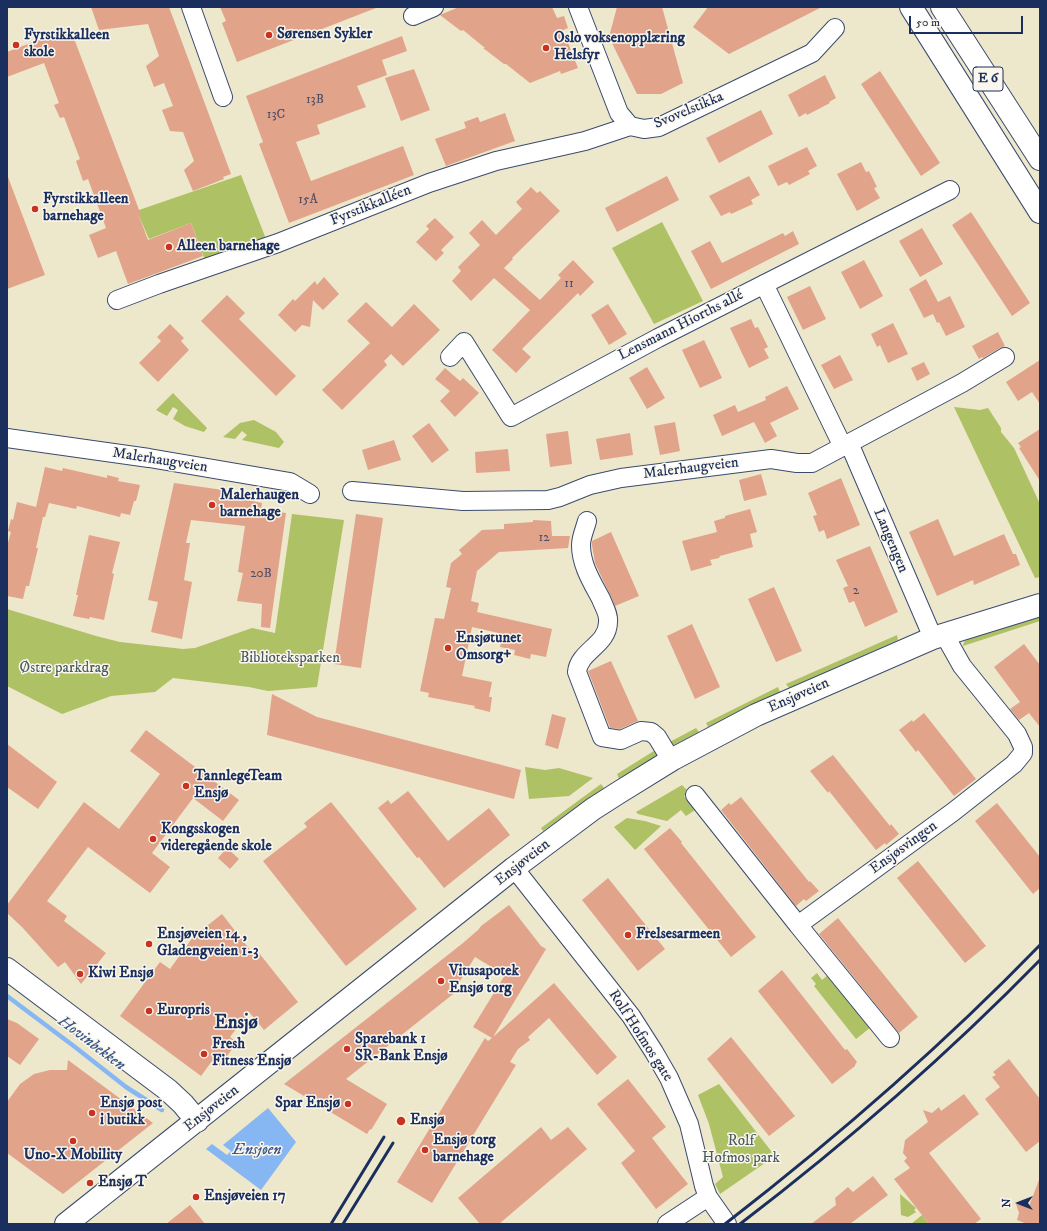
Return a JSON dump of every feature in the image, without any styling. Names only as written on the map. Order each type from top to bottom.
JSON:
[{"type":"main road","name":"E 6","points":[[911,7],[1040,212]]},
{"type":"main road","name":"E 6","points":[[942,7],[1037,155]]},
{"type":"main road","name":"Ensjøveien","points":[[66,1224],[514,868],[594,809],[671,760],[756,715],[938,636],[1040,605]]},
{"type":"main road","points":[[7,969],[170,1091],[197,1121]]},
{"type":"street","points":[[191,7],[223,97]]},
{"type":"street","points":[[412,16],[434,7]]},
{"type":"street","points":[[578,7],[620,114],[630,126]]},
{"type":"street","name":"Svovelstikka","points":[[630,126],[644,129],[659,127],[666,124],[812,53],[835,28]]},
{"type":"street","name":"Fyrstikkalléen","points":[[117,300],[278,243],[429,183],[496,161],[585,141],[630,126]]},
{"type":"street","name":"Lensmann Hiorths allé","points":[[450,357],[464,342],[511,417],[571,384],[764,284],[950,190]]},
{"type":"street","name":"Langengen","points":[[764,284],[846,445],[938,636]]},
{"type":"street","name":"Malerhaugveien","points":[[352,491],[463,501],[548,500],[560,497],[590,485],[621,478],[771,459],[797,463],[812,463],[962,383],[1005,357]]},
{"type":"street","name":"Malerhaugveien","points":[[7,438],[150,458],[290,482],[310,494]]},
{"type":"street","points":[[587,521],[581,544],[582,561],[607,613],[608,623],[602,640],[582,658],[577,665],[577,672],[602,737],[620,740],[641,731],[651,732],[657,737],[671,760]]},
{"type":"street","name":"Ensjøsvingen","points":[[798,925],[953,812],[1014,764],[1023,753],[1023,747],[1017,734],[938,636]]},
{"type":"street","points":[[696,795],[798,925],[890,1038]]},
{"type":"street","name":"Rolf Hofmos gate","points":[[514,868],[632,1016],[654,1052],[669,1078],[689,1124],[708,1197],[728,1224]]},
{"type":"street","points":[[667,1224],[708,1197]]},
{"type":"green space","points":[[241,175],[266,239],[205,260],[191,223],[149,239],[139,216],[139,210]]},
{"type":"green space","points":[[662,222],[703,301],[654,324],[612,248]]},
{"type":"green space","points":[[173,393],[207,428],[204,432],[185,426],[173,419],[178,410],[173,407],[167,416],[156,410]]},
{"type":"green space","points":[[954,407],[980,410],[988,408],[1001,428],[1001,432],[1014,448],[1040,504],[1040,577],[1035,578]]},
{"type":"green space","points":[[254,420],[276,432],[284,442],[279,448],[242,440],[247,435],[242,431],[235,439],[223,437],[240,423]]},
{"type":"green space","points":[[292,514],[344,520],[317,687],[268,691],[249,687],[173,678],[155,692],[111,696],[62,714],[7,686],[7,609],[120,642],[183,649],[195,648],[252,628],[275,633]]},
{"type":"green space","points":[[1040,617],[1040,621],[963,646],[967,639]]},
{"type":"green space","points":[[897,635],[898,640],[789,688],[786,684]]},
{"type":"green space","points":[[778,687],[780,692],[708,727],[706,723]]},
{"type":"green space","points":[[696,728],[699,732],[668,748],[666,744]]},
{"type":"green space","points":[[657,749],[660,754],[619,779],[617,774]]},
{"type":"green space","points":[[525,767],[545,770],[559,768],[593,778],[569,796],[529,799]]},
{"type":"green space","points":[[601,784],[604,788],[543,831],[541,828]]},
{"type":"green space","points":[[682,785],[689,792],[684,796],[695,810],[686,816],[681,810],[667,821],[638,814],[636,812]]},
{"type":"green space","points":[[627,818],[645,821],[661,826],[635,850],[614,827]]},
{"type":"green space","points":[[817,973],[822,980],[829,974],[871,1027],[856,1039],[814,986],[816,984],[811,978]]},
{"type":"green space","name":"Rolf Hofmos park","points":[[719,1084],[775,1156],[720,1194],[715,1184],[723,1177],[709,1124],[698,1095]]},
{"type":"green space","points":[[900,1194],[916,1208],[914,1210],[916,1212],[908,1217],[901,1215]]},
{"type":"green space","points":[[922,1215],[929,1224],[911,1224]]},
{"type":"water","name":"Ensjøen","points":[[268,1108],[296,1142],[261,1190],[206,1149],[212,1144],[227,1155],[231,1151],[223,1145]]},
{"type":"building","points":[[91,7],[169,7],[231,174],[223,177],[224,179],[193,191],[184,170],[194,161],[183,132],[170,131],[162,110],[173,106],[164,83],[154,87],[146,66],[159,56],[148,24],[99,30]]},
{"type":"building","points":[[220,7],[376,8],[237,62],[222,23],[226,21]]},
{"type":"building","points":[[459,7],[552,7],[557,18],[564,16],[568,28],[563,30],[578,68],[561,74],[560,71],[530,83],[483,48],[485,48],[463,30],[461,31],[440,15]]},
{"type":"building","points":[[617,7],[662,7],[683,83],[661,94],[637,94],[609,37]]},
{"type":"building","points":[[708,7],[822,7],[729,54],[693,27]]},
{"type":"building","points":[[70,28],[141,215],[139,216],[148,240],[191,223],[203,256],[128,284],[116,251],[98,258],[89,235],[106,228],[88,179],[83,181],[76,161],[80,159],[64,117],[60,118],[54,105],[59,103],[44,63],[7,77],[7,52]]},
{"type":"building","points":[[402,36],[407,51],[382,60],[387,75],[357,86],[366,107],[317,125],[320,134],[296,142],[311,181],[403,146],[414,175],[289,223],[259,144],[263,142],[246,96]]},
{"type":"building","points":[[414,69],[430,110],[401,121],[385,78]]},
{"type":"building","points":[[880,71],[940,163],[921,176],[861,84]]},
{"type":"building","points":[[825,75],[836,98],[829,102],[830,103],[807,115],[806,113],[799,117],[788,95]]},
{"type":"building","points":[[761,110],[773,134],[719,163],[706,138]]},
{"type":"building","points":[[505,113],[515,141],[446,166],[435,139],[466,128],[464,122],[478,117],[480,122]]},
{"type":"building","points":[[807,147],[817,166],[808,171],[810,174],[789,185],[787,182],[778,186],[768,166]]},
{"type":"building","points":[[861,162],[866,172],[869,171],[877,187],[874,188],[880,198],[857,211],[837,174]]},
{"type":"building","points":[[667,176],[679,200],[617,232],[605,208]]},
{"type":"building","points":[[749,176],[760,195],[751,200],[753,204],[731,214],[730,212],[721,216],[709,196]]},
{"type":"building","points":[[7,177],[45,275],[7,289]]},
{"type":"building","points":[[531,187],[537,193],[540,191],[560,211],[512,258],[513,259],[504,268],[540,300],[561,278],[558,275],[573,260],[594,282],[580,296],[578,293],[522,349],[531,357],[516,373],[492,350],[530,310],[494,278],[471,301],[452,281],[461,271],[458,267],[480,245],[469,233],[482,220],[496,235],[522,209],[516,202]]},
{"type":"building","points":[[971,212],[1030,303],[1012,316],[952,225]]},
{"type":"building","points":[[435,218],[454,237],[441,250],[444,253],[436,261],[416,242],[429,229],[426,226]]},
{"type":"building","points":[[922,228],[943,264],[920,277],[899,241]]},
{"type":"building","points":[[793,231],[799,244],[711,289],[691,251],[710,241],[722,263],[783,233],[785,236]]},
{"type":"building","points":[[864,260],[883,296],[860,309],[841,272]]},
{"type":"building","points":[[324,277],[339,294],[323,310],[313,300],[310,327],[302,325],[295,332],[278,315],[293,299],[295,301],[315,281],[317,285]]},
{"type":"building","points":[[926,279],[938,302],[950,296],[965,327],[946,336],[933,314],[924,318],[909,289]]},
{"type":"building","points":[[810,286],[826,319],[803,330],[787,297]]},
{"type":"building","points":[[227,295],[245,313],[239,319],[296,376],[276,396],[201,321]]},
{"type":"building","points":[[366,302],[392,327],[414,304],[440,330],[403,366],[391,354],[384,361],[387,365],[342,410],[322,390],[370,343],[347,321]]},
{"type":"building","points":[[608,304],[627,334],[609,345],[591,315]]},
{"type":"building","points":[[751,319],[755,328],[758,327],[768,347],[764,349],[769,358],[749,368],[730,328]]},
{"type":"building","points":[[893,323],[908,354],[888,363],[880,345],[877,347],[871,334]]},
{"type":"building","points":[[170,324],[184,338],[181,341],[189,350],[158,382],[139,363],[161,341],[157,337]]},
{"type":"building","points":[[998,332],[1005,346],[979,359],[972,346]]},
{"type":"building","points":[[704,340],[722,378],[700,388],[682,350]]},
{"type":"building","points":[[840,355],[853,380],[834,389],[821,365]]},
{"type":"building","points":[[1040,360],[1040,404],[1032,392],[1018,401],[1006,382]]},
{"type":"building","points":[[924,362],[930,374],[917,381],[911,368]]},
{"type":"building","points":[[647,367],[665,398],[647,409],[629,378]]},
{"type":"building","points":[[445,368],[460,381],[463,378],[479,393],[455,417],[440,401],[450,391],[435,379]]},
{"type":"building","points":[[787,386],[799,409],[770,423],[777,436],[765,443],[754,422],[722,436],[713,415],[735,405],[738,412],[766,400],[765,397]]},
{"type":"building","points":[[675,422],[680,451],[660,455],[654,426]]},
{"type":"building","points":[[429,423],[449,450],[432,463],[412,436]]},
{"type":"building","points":[[1040,429],[1040,481],[1019,448],[1021,447],[1018,443]]},
{"type":"building","points":[[568,431],[572,464],[550,467],[546,434]]},
{"type":"building","points":[[630,433],[633,455],[600,460],[596,439]]},
{"type":"building","points":[[394,440],[401,460],[368,470],[362,450]]},
{"type":"building","points":[[508,449],[510,471],[476,473],[475,452]]},
{"type":"building","points":[[45,467],[62,471],[63,468],[107,478],[107,475],[119,478],[118,481],[140,485],[136,501],[134,501],[130,515],[121,513],[120,517],[77,506],[76,509],[49,503],[45,517],[43,517],[36,548],[38,548],[29,586],[26,586],[23,599],[7,596],[7,546],[11,532],[8,531],[11,519],[13,520],[17,502],[36,507]]},
{"type":"building","points":[[761,474],[767,495],[744,501],[739,480]]},
{"type":"building","points":[[841,478],[860,525],[827,539],[824,530],[819,532],[813,516],[817,515],[808,493]]},
{"type":"building","points":[[174,483],[244,493],[243,499],[262,503],[261,510],[286,513],[270,628],[261,627],[262,604],[237,601],[243,573],[238,572],[245,526],[191,520],[186,543],[190,543],[184,580],[192,582],[182,639],[151,632],[158,602],[148,600]]},
{"type":"building","points":[[750,509],[757,532],[750,534],[753,547],[720,556],[719,558],[710,560],[712,565],[691,571],[682,541],[717,532],[714,521],[725,518],[725,516]]},
{"type":"building","points":[[356,514],[383,518],[361,668],[334,664]]},
{"type":"building","points":[[938,519],[954,556],[1004,534],[1013,554],[1016,554],[1020,565],[974,585],[973,580],[937,596],[909,532]]},
{"type":"building","points":[[533,520],[551,521],[552,536],[570,536],[568,548],[499,552],[477,571],[471,601],[479,603],[477,612],[552,629],[546,657],[531,654],[530,659],[514,655],[515,650],[500,647],[503,634],[472,627],[462,676],[492,682],[489,697],[492,697],[490,712],[474,708],[475,706],[428,697],[429,693],[420,691],[435,618],[444,619],[451,588],[446,587],[451,563],[462,554],[459,550],[482,530],[504,529],[504,524],[533,522]]},
{"type":"building","points":[[611,532],[639,596],[615,606],[595,563],[592,545],[592,541]]},
{"type":"building","points":[[89,535],[120,542],[112,573],[114,574],[104,620],[73,616]]},
{"type":"building","points":[[870,546],[898,612],[865,627],[854,601],[849,603],[843,588],[848,586],[836,560]]},
{"type":"building","points":[[774,587],[802,651],[776,662],[748,599]]},
{"type":"building","points":[[692,624],[720,687],[695,699],[667,636]]},
{"type":"building","points":[[1024,644],[1040,665],[1040,727],[1029,713],[1019,720],[1010,709],[1020,702],[994,667]]},
{"type":"building","points":[[611,661],[638,721],[620,729],[610,728],[588,671]]},
{"type":"building","points":[[272,694],[317,717],[521,770],[514,799],[267,735]]},
{"type":"building","points":[[924,713],[976,779],[954,796],[918,750],[916,752],[899,730],[912,720],[913,722]]},
{"type":"building","points":[[552,714],[566,718],[558,749],[545,745]]},
{"type":"building","points":[[146,730],[239,800],[223,821],[193,798],[152,853],[170,867],[150,893],[88,847],[47,901],[67,916],[64,921],[106,953],[81,984],[65,962],[58,967],[22,927],[7,913],[7,905],[84,802],[119,829],[160,774],[130,751]]},
{"type":"building","points":[[7,744],[57,782],[38,809],[7,787]]},
{"type":"building","points":[[833,755],[890,826],[891,824],[899,834],[886,845],[885,843],[876,850],[829,791],[828,793],[810,771]]},
{"type":"building","points":[[408,791],[448,841],[489,808],[510,835],[444,888],[419,857],[417,858],[378,808],[388,800],[391,804]]},
{"type":"building","points":[[741,797],[809,882],[810,881],[819,891],[806,901],[804,899],[796,906],[721,810],[729,803],[731,805]]},
{"type":"building","points":[[331,802],[417,909],[346,966],[263,861],[307,827],[304,823]]},
{"type":"building","points":[[997,803],[1040,857],[1040,888],[1033,894],[975,821]]},
{"type":"building","points":[[670,828],[756,937],[731,957],[644,849]]},
{"type":"building","points":[[227,848],[239,859],[230,869],[218,858]]},
{"type":"building","points":[[918,861],[986,946],[965,963],[897,878]]},
{"type":"building","points":[[608,878],[665,949],[638,971],[582,900]]},
{"type":"building","points":[[509,905],[541,946],[546,949],[493,1037],[554,983],[617,1057],[597,1075],[549,1018],[528,1037],[530,1040],[518,1049],[510,1062],[516,1065],[432,1203],[397,1182],[485,1038],[488,1041],[492,1038],[473,1027],[505,975],[475,957],[455,989],[457,991],[346,1079],[387,1104],[367,1134],[284,1084]]},
{"type":"building","points":[[222,914],[251,951],[255,948],[298,1002],[264,1030],[249,1012],[230,1037],[237,1042],[225,1059],[219,1066],[212,1061],[201,1076],[120,1016],[160,962],[170,969],[193,937]]},
{"type":"building","points":[[838,918],[918,1017],[899,1033],[819,934]]},
{"type":"building","points":[[782,970],[845,1050],[847,1049],[857,1062],[855,1066],[832,1084],[758,991]]},
{"type":"building","points":[[7,1019],[17,1023],[39,1039],[20,1065],[7,1056]]},
{"type":"building","points":[[731,1037],[795,1116],[769,1136],[707,1059]]},
{"type":"building","points":[[1009,1059],[1040,1099],[1040,1141],[1026,1152],[985,1099],[1000,1087],[992,1077],[996,1075],[993,1072]]},
{"type":"building","points":[[68,1060],[153,1123],[63,1194],[7,1153],[7,1102],[20,1084],[34,1074],[50,1070],[67,1070]]},
{"type":"building","points":[[628,1079],[666,1127],[652,1138],[688,1184],[656,1209],[621,1163],[635,1151],[597,1104]]},
{"type":"building","points":[[964,1094],[979,1114],[929,1153],[981,1219],[974,1224],[929,1224],[894,1179],[910,1168],[904,1161],[907,1158],[903,1153],[905,1140],[928,1122],[923,1110],[932,1113],[939,1107],[941,1111]]},
{"type":"building","points":[[541,1127],[551,1140],[568,1127],[587,1149],[499,1224],[480,1224],[458,1198]]},
{"type":"building","points":[[873,1176],[888,1195],[850,1224],[811,1224],[836,1205],[835,1198],[848,1187],[853,1192]]},
{"type":"building","points":[[1039,1180],[1040,1224],[1027,1224],[1017,1220],[1019,1213],[1016,1204],[1029,1206]]},
{"type":"building","points":[[190,1205],[205,1224],[166,1224]]},
{"type":"waterway","name":"Hovinbekken","points":[[7,996],[126,1087],[162,1110]]},
{"type":"railway","points":[[725,1224],[848,1125],[927,1055],[1040,945]]},
{"type":"railway","points":[[740,1224],[819,1162],[895,1097],[969,1030],[1040,960]]},
{"type":"railway","points":[[331,1224],[384,1137]]},
{"type":"railway","points":[[343,1224],[393,1143]]},
{"type":"place","name":"Sørensen Sykler","points":[[269,35]]},
{"type":"place","name":"Fyrstikkalleen skole","points":[[16,45]]},
{"type":"place","name":"Oslo voksenopplæring Helsfyr","points":[[546,48]]},
{"type":"place","name":"Fyrstikkalleen barnehage","points":[[35,209]]},
{"type":"place","name":"Alleen barnehage","points":[[169,247]]},
{"type":"place","name":"Malerhaugen barnehage","points":[[212,505]]},
{"type":"place","name":"Ensjøtunet Omsorg+","points":[[448,648]]},
{"type":"place","name":"TannlegeTeam Ensjø","points":[[186,786]]},
{"type":"place","name":"Kongsskogen videregående skole","points":[[153,839]]},
{"type":"place","name":"Frelsesarmeen","points":[[628,935]]},
{"type":"place","name":"Ensjøveien 14 , Gladengveien 1-3","points":[[149,944]]},
{"type":"place","name":"Kiwi Ensjø","points":[[80,974]]},
{"type":"place","name":"Vitusapotek Ensjø torg","points":[[441,981]]},
{"type":"place","name":"Europris","points":[[149,1011]]},
{"type":"place","name":"Sparebank 1 SR-Bank Ensjø","points":[[347,1049]]},
{"type":"place","name":"Fresh Fitness Ensjø","points":[[204,1054]]},
{"type":"place","name":"Spar Ensjø","points":[[348,1104]]},
{"type":"place","name":"Ensjø post i butikk","points":[[92,1113]]},
{"type":"place","name":"Ensjø","points":[[401,1121]]},
{"type":"place","name":"Uno-X Mobility","points":[[73,1141]]},
{"type":"place","name":"Ensjø torg barnehage","points":[[425,1150]]},
{"type":"place","name":"Ensjø T","points":[[90,1183]]},
{"type":"place","name":"Ensjøveien 17","points":[[196,1197]]},
{"type":"district","name":"Ensjø","points":[[236,1024]]},
{"type":"park label","name":"Biblioteksparken","points":[[290,659]]},
{"type":"park label","name":"Østre parkdrag","points":[[64,669]]}]
